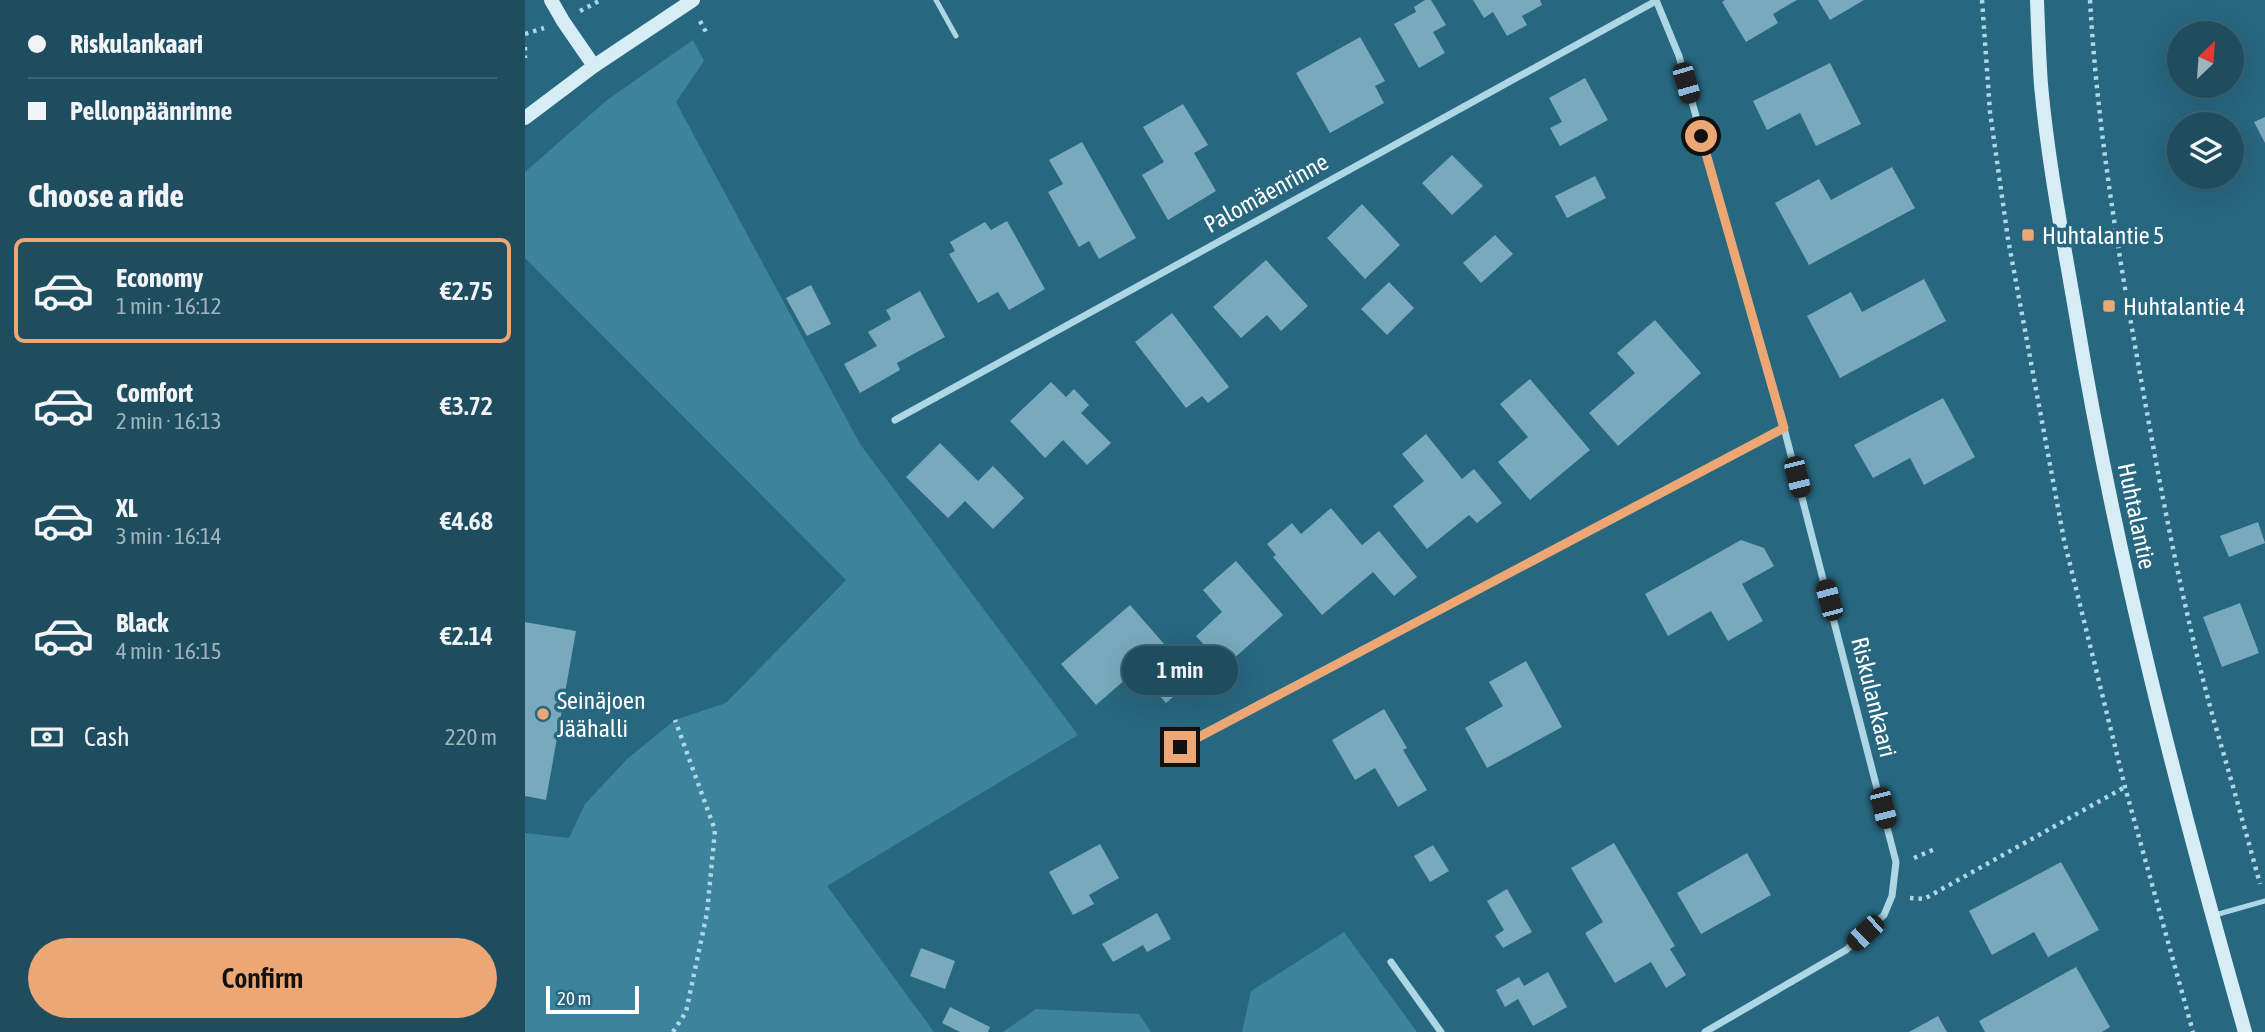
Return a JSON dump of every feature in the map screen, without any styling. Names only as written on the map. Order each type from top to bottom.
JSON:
[{"type":"main road","points":[[551,0],[594,66]]},
{"type":"main road","points":[[525,118],[594,66],[693,0]]},
{"type":"main road","name":"Huhtalantie","points":[[2037,0],[2041,85],[2050,154],[2093,416],[2126,578],[2212,915],[2245,1032]]},
{"type":"street","name":"Palomäenrinne","points":[[895,420],[1656,0]]},
{"type":"street","name":"Riskulankaari","points":[[1656,0],[1679,56],[1784,428],[1896,862],[1892,896],[1884,915],[1846,950],[1705,1032]]},
{"type":"street","points":[[1180,747],[1784,428]]},
{"type":"street","points":[[1391,962],[1441,1032]]},
{"type":"lane","points":[[936,0],[956,37]]},
{"type":"lane","points":[[2212,915],[2265,901]]},
{"type":"path","points":[[1982,0],[1990,113],[2019,298],[2064,540],[2125,787],[2193,1032]]},
{"type":"path","points":[[2090,0],[2095,77],[2105,159],[2158,474],[2207,693],[2265,901]]},
{"type":"path","points":[[525,47],[525,58]]},
{"type":"path","points":[[673,1032],[686,1012],[707,913],[715,830],[675,720]]},
{"type":"path","points":[[1892,896],[1924,899],[2125,787]]},
{"type":"shaded area","points":[[693,40],[704,61],[676,102],[860,444],[1078,735],[827,886],[934,1032],[525,1032],[525,833],[569,838],[585,804],[627,759],[675,720],[726,703],[846,580],[525,258],[525,172],[607,100]]},
{"type":"shaded area","points":[[1344,932],[1417,1032],[1242,1032],[1251,991]]},
{"type":"shaded area","points":[[1036,1009],[1139,1014],[1151,1032],[1003,1032]]},
{"type":"building","points":[[1425,0],[1431,0],[1446,25],[1433,32],[1445,53],[1419,68],[1394,24],[1416,12],[1414,7]]},
{"type":"building","points":[[1473,0],[1540,0],[1542,5],[1522,16],[1527,25],[1507,36],[1493,12],[1484,18]]},
{"type":"building","points":[[1797,0],[1773,14],[1778,23],[1746,42],[1722,2]]},
{"type":"building","points":[[1818,0],[1864,0],[1830,20]]},
{"type":"building","points":[[1360,37],[1385,81],[1375,86],[1384,103],[1330,133],[1296,73]]},
{"type":"building","points":[[1830,63],[1861,124],[1816,146],[1800,113],[1767,130],[1753,101]]},
{"type":"building","points":[[1585,78],[1608,120],[1560,146],[1550,128],[1562,122],[1549,98]]},
{"type":"building","points":[[1183,104],[1208,145],[1194,153],[1216,191],[1168,220],[1142,175],[1164,162],[1143,127]]},
{"type":"building","points":[[2265,117],[2265,143],[2254,122]]},
{"type":"building","points":[[1082,142],[1136,238],[1099,259],[1089,241],[1079,247],[1048,192],[1063,184],[1049,160]]},
{"type":"building","points":[[1452,155],[1483,186],[1452,215],[1422,183]]},
{"type":"building","points":[[1892,167],[1915,208],[1809,265],[1775,203],[1819,179],[1831,200]]},
{"type":"building","points":[[1595,176],[1606,198],[1567,218],[1555,196]]},
{"type":"building","points":[[1362,204],[1400,245],[1365,279],[1327,238]]},
{"type":"building","points":[[1007,221],[1045,289],[1009,310],[998,292],[978,303],[949,254],[955,251],[950,242],[985,222],[991,230]]},
{"type":"building","points":[[1495,235],[1513,254],[1481,283],[1463,263]]},
{"type":"building","points":[[1266,260],[1308,306],[1281,331],[1267,315],[1241,338],[1213,307]]},
{"type":"building","points":[[1924,279],[1946,321],[1840,378],[1807,316],[1851,292],[1862,312]]},
{"type":"building","points":[[1389,282],[1414,308],[1387,335],[1361,309]]},
{"type":"building","points":[[811,285],[831,324],[807,336],[786,298]]},
{"type":"building","points":[[920,291],[945,337],[897,363],[900,370],[860,393],[844,364],[877,346],[868,332],[891,319],[886,310]]},
{"type":"building","points":[[1172,313],[1229,387],[1208,403],[1202,396],[1186,408],[1135,342]]},
{"type":"building","points":[[1655,320],[1701,373],[1618,446],[1589,413],[1635,373],[1617,353]]},
{"type":"building","points":[[1530,379],[1590,450],[1530,500],[1498,462],[1528,437],[1500,404]]},
{"type":"building","points":[[1051,382],[1066,397],[1074,389],[1089,405],[1081,413],[1111,443],[1087,465],[1063,440],[1045,458],[1010,421]]},
{"type":"building","points":[[1943,398],[1975,457],[1924,485],[1910,458],[1873,478],[1854,445]]},
{"type":"building","points":[[1426,434],[1462,479],[1474,469],[1502,503],[1477,523],[1469,515],[1427,549],[1393,506],[1424,481],[1402,454]]},
{"type":"building","points":[[940,443],[978,481],[993,466],[1024,498],[993,529],[965,501],[948,518],[906,477]]},
{"type":"building","points":[[1331,508],[1362,545],[1379,531],[1417,577],[1394,596],[1373,572],[1322,615],[1273,557],[1276,555],[1267,544],[1292,523],[1301,534]]},
{"type":"building","points":[[2258,522],[2265,543],[2229,557],[2220,536]]},
{"type":"building","points":[[1741,540],[1764,548],[1774,566],[1742,584],[1763,621],[1728,641],[1711,611],[1668,636],[1645,594]]},
{"type":"building","points":[[1236,561],[1283,615],[1224,667],[1196,636],[1222,612],[1203,590]]},
{"type":"building","points":[[2240,603],[2259,653],[2222,667],[2203,617]]},
{"type":"building","points":[[1130,605],[1165,645],[1096,705],[1061,664]]},
{"type":"building","name":"Seinäjoen Jäähalli","points":[[525,622],[576,631],[546,800],[525,796]]},
{"type":"building","points":[[1170,655],[1192,681],[1166,703],[1143,677]]},
{"type":"building","points":[[1526,661],[1562,727],[1487,768],[1465,728],[1503,706],[1489,682]]},
{"type":"building","points":[[1384,709],[1407,748],[1403,750],[1427,790],[1398,807],[1375,768],[1355,780],[1332,740]]},
{"type":"building","points":[[1614,843],[1675,946],[1670,949],[1686,975],[1666,988],[1651,962],[1615,983],[1585,933],[1603,922],[1571,868]]},
{"type":"building","points":[[1100,844],[1119,878],[1089,895],[1094,904],[1073,915],[1049,872]]},
{"type":"building","points":[[1433,845],[1449,871],[1430,882],[1414,856]]},
{"type":"building","points":[[1747,853],[1771,895],[1701,934],[1677,893]]},
{"type":"building","points":[[2061,862],[2099,930],[2048,957],[2034,932],[1992,955],[1969,911]]},
{"type":"building","points":[[1507,889],[1532,932],[1503,948],[1495,936],[1504,930],[1487,901]]},
{"type":"building","points":[[1157,913],[1171,939],[1147,952],[1143,945],[1113,962],[1102,944]]},
{"type":"building","points":[[921,948],[955,961],[945,989],[910,976]]},
{"type":"building","points":[[2076,967],[2110,1027],[2102,1032],[1985,1032],[1979,1021]]},
{"type":"building","points":[[1548,972],[1567,1007],[1533,1026],[1518,999],[1505,1007],[1496,990],[1519,977],[1524,986]]},
{"type":"building","points":[[950,1007],[990,1027],[988,1032],[960,1032],[942,1023]]},
{"type":"building","points":[[1938,1016],[1947,1032],[1909,1032]]},
{"type":"place","name":"Huhtalantie 5","points":[[2028,235]]},
{"type":"place","name":"Huhtalantie 4","points":[[2109,306]]},
{"type":"place","name":"Seinäjoen Jäähalli","points":[[543,714]]},
{"type":"route","points":[[1180,747],[1784,428],[1701,136]]}]
